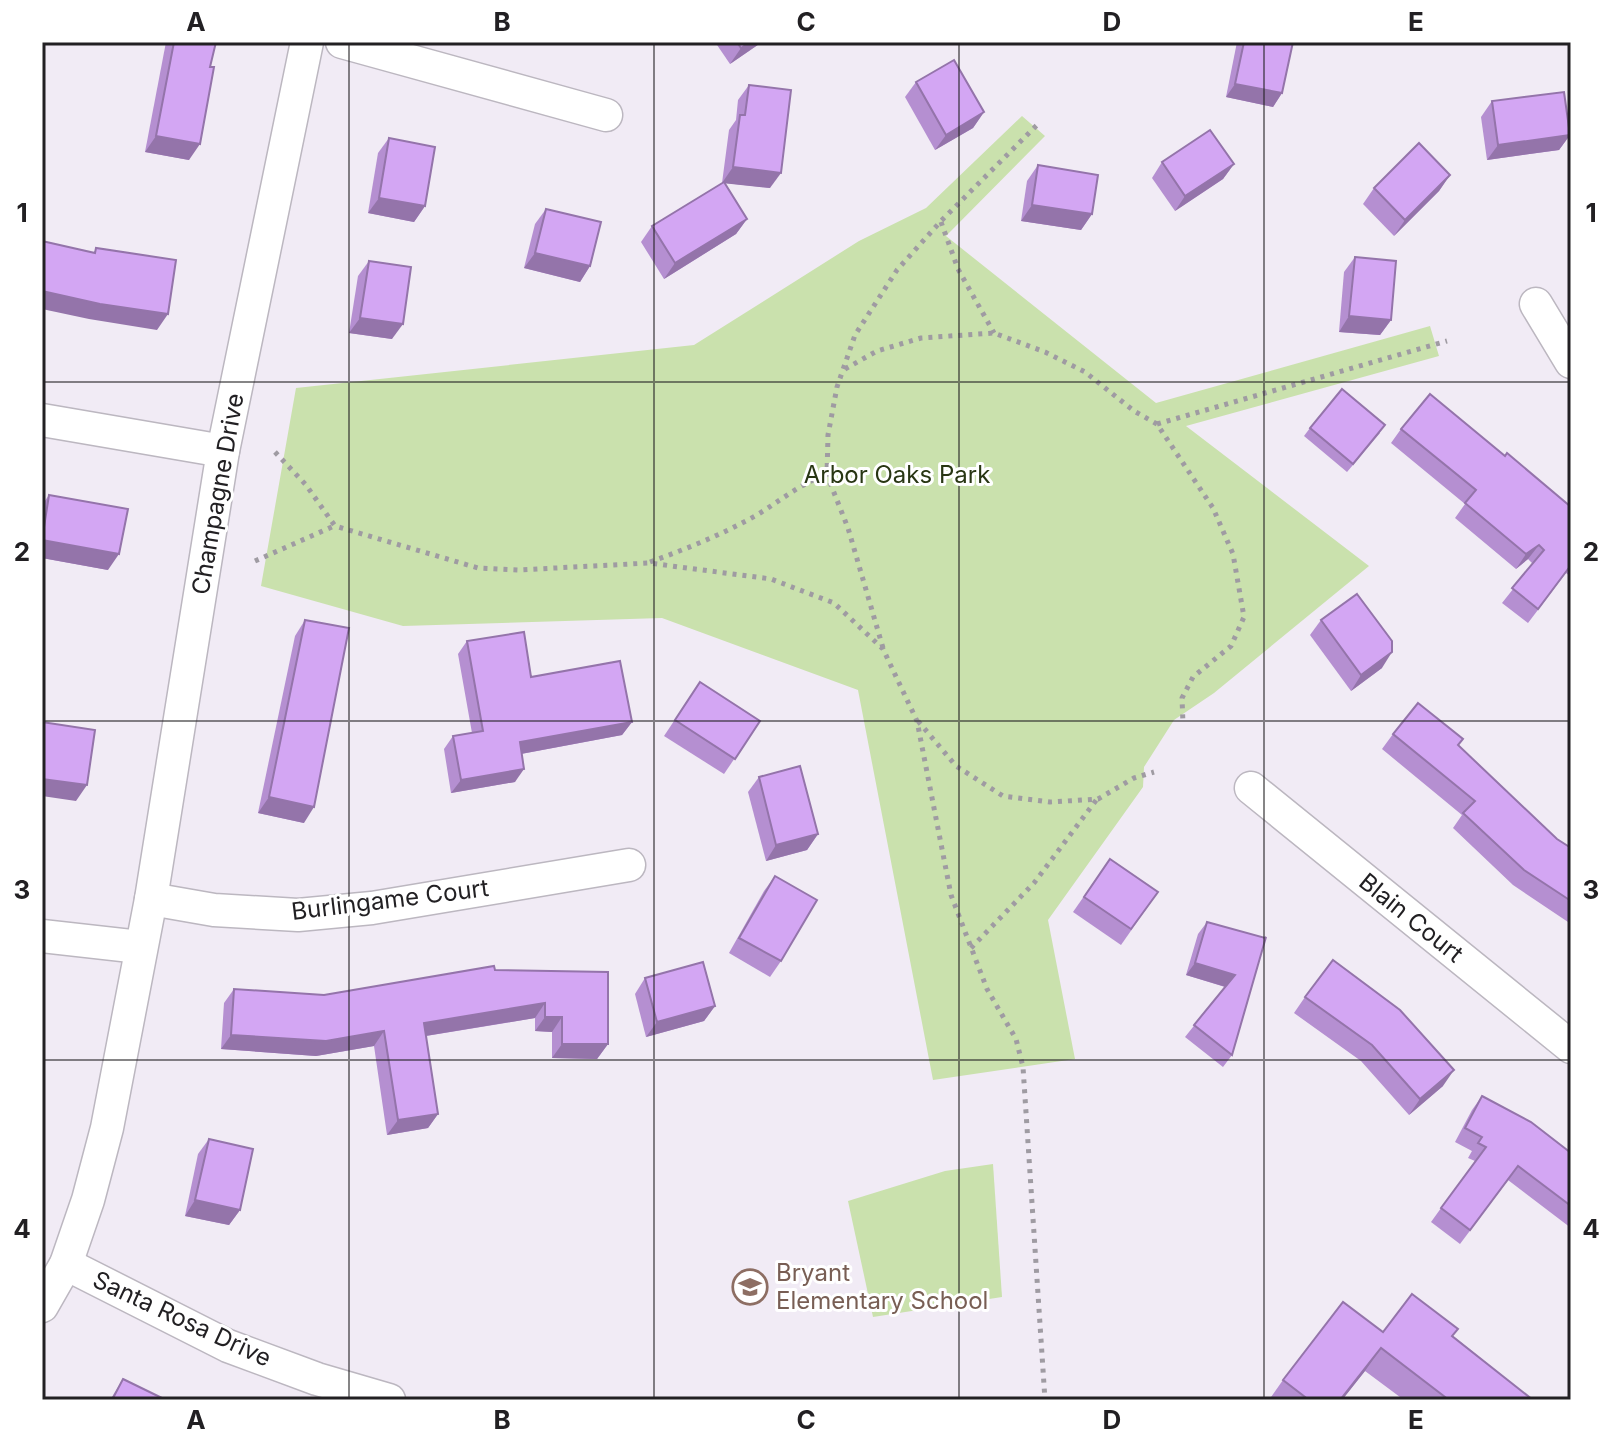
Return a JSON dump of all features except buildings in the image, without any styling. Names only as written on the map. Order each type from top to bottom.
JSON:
[{"type":"street","name":"Champagne Drive","points":[[42,1306],[66,1264],[88,1200],[107,1128],[151,899],[223,451],[307,42]]},
{"type":"street","points":[[342,42],[606,115]]},
{"type":"street","points":[[1536,304],[1571,362]]},
{"type":"street","points":[[42,420],[223,451]]},
{"type":"street","name":"Blain Court","points":[[1251,788],[1571,1047]]},
{"type":"street","name":"Burlingame Court","points":[[151,899],[214,910],[298,915],[372,908],[629,865]]},
{"type":"street","points":[[42,936],[140,947]]},
{"type":"street","name":"Santa Rosa Drive","points":[[66,1264],[228,1346],[317,1379],[389,1400]]},
{"type":"path","points":[[1038,124],[897,270],[855,335],[837,387],[828,435],[827,475],[848,528],[883,649],[917,721],[951,895],[987,989],[1016,1039],[1023,1067],[1045,1400]]},
{"type":"path","points":[[941,221],[958,269],[994,333]]},
{"type":"path","points":[[845,369],[877,351],[921,338],[994,333],[1045,352],[1085,372],[1134,411],[1157,424],[1213,508],[1233,554],[1244,617],[1231,646],[1193,677],[1182,698],[1183,724]]},
{"type":"path","points":[[1157,424],[1447,341]]},
{"type":"path","points":[[275,452],[306,485],[335,526],[478,568],[518,570],[649,563],[771,579],[834,603],[883,649]]},
{"type":"path","points":[[649,563],[713,539],[758,514],[805,482],[827,475]]},
{"type":"path","points":[[255,561],[335,526]]},
{"type":"path","points":[[917,721],[956,766],[1003,796],[1050,802],[1098,799]]},
{"type":"path","points":[[971,948],[1034,883],[1098,799],[1124,783],[1154,772]]},
{"type":"green space","name":"Arbor Oaks Park","points":[[1022,116],[1045,136],[946,236],[1156,403],[1430,326],[1439,356],[1186,426],[1369,566],[1214,693],[1174,720],[1144,767],[1143,787],[1048,920],[1075,1059],[933,1080],[858,690],[662,618],[403,626],[261,586],[296,388],[694,345],[859,241],[926,208]]},
{"type":"green space","points":[[993,1164],[1002,1297],[873,1317],[848,1201],[945,1171]]},
{"type":"place","name":"Bryant Elementary School","points":[[750,1287]]}]
